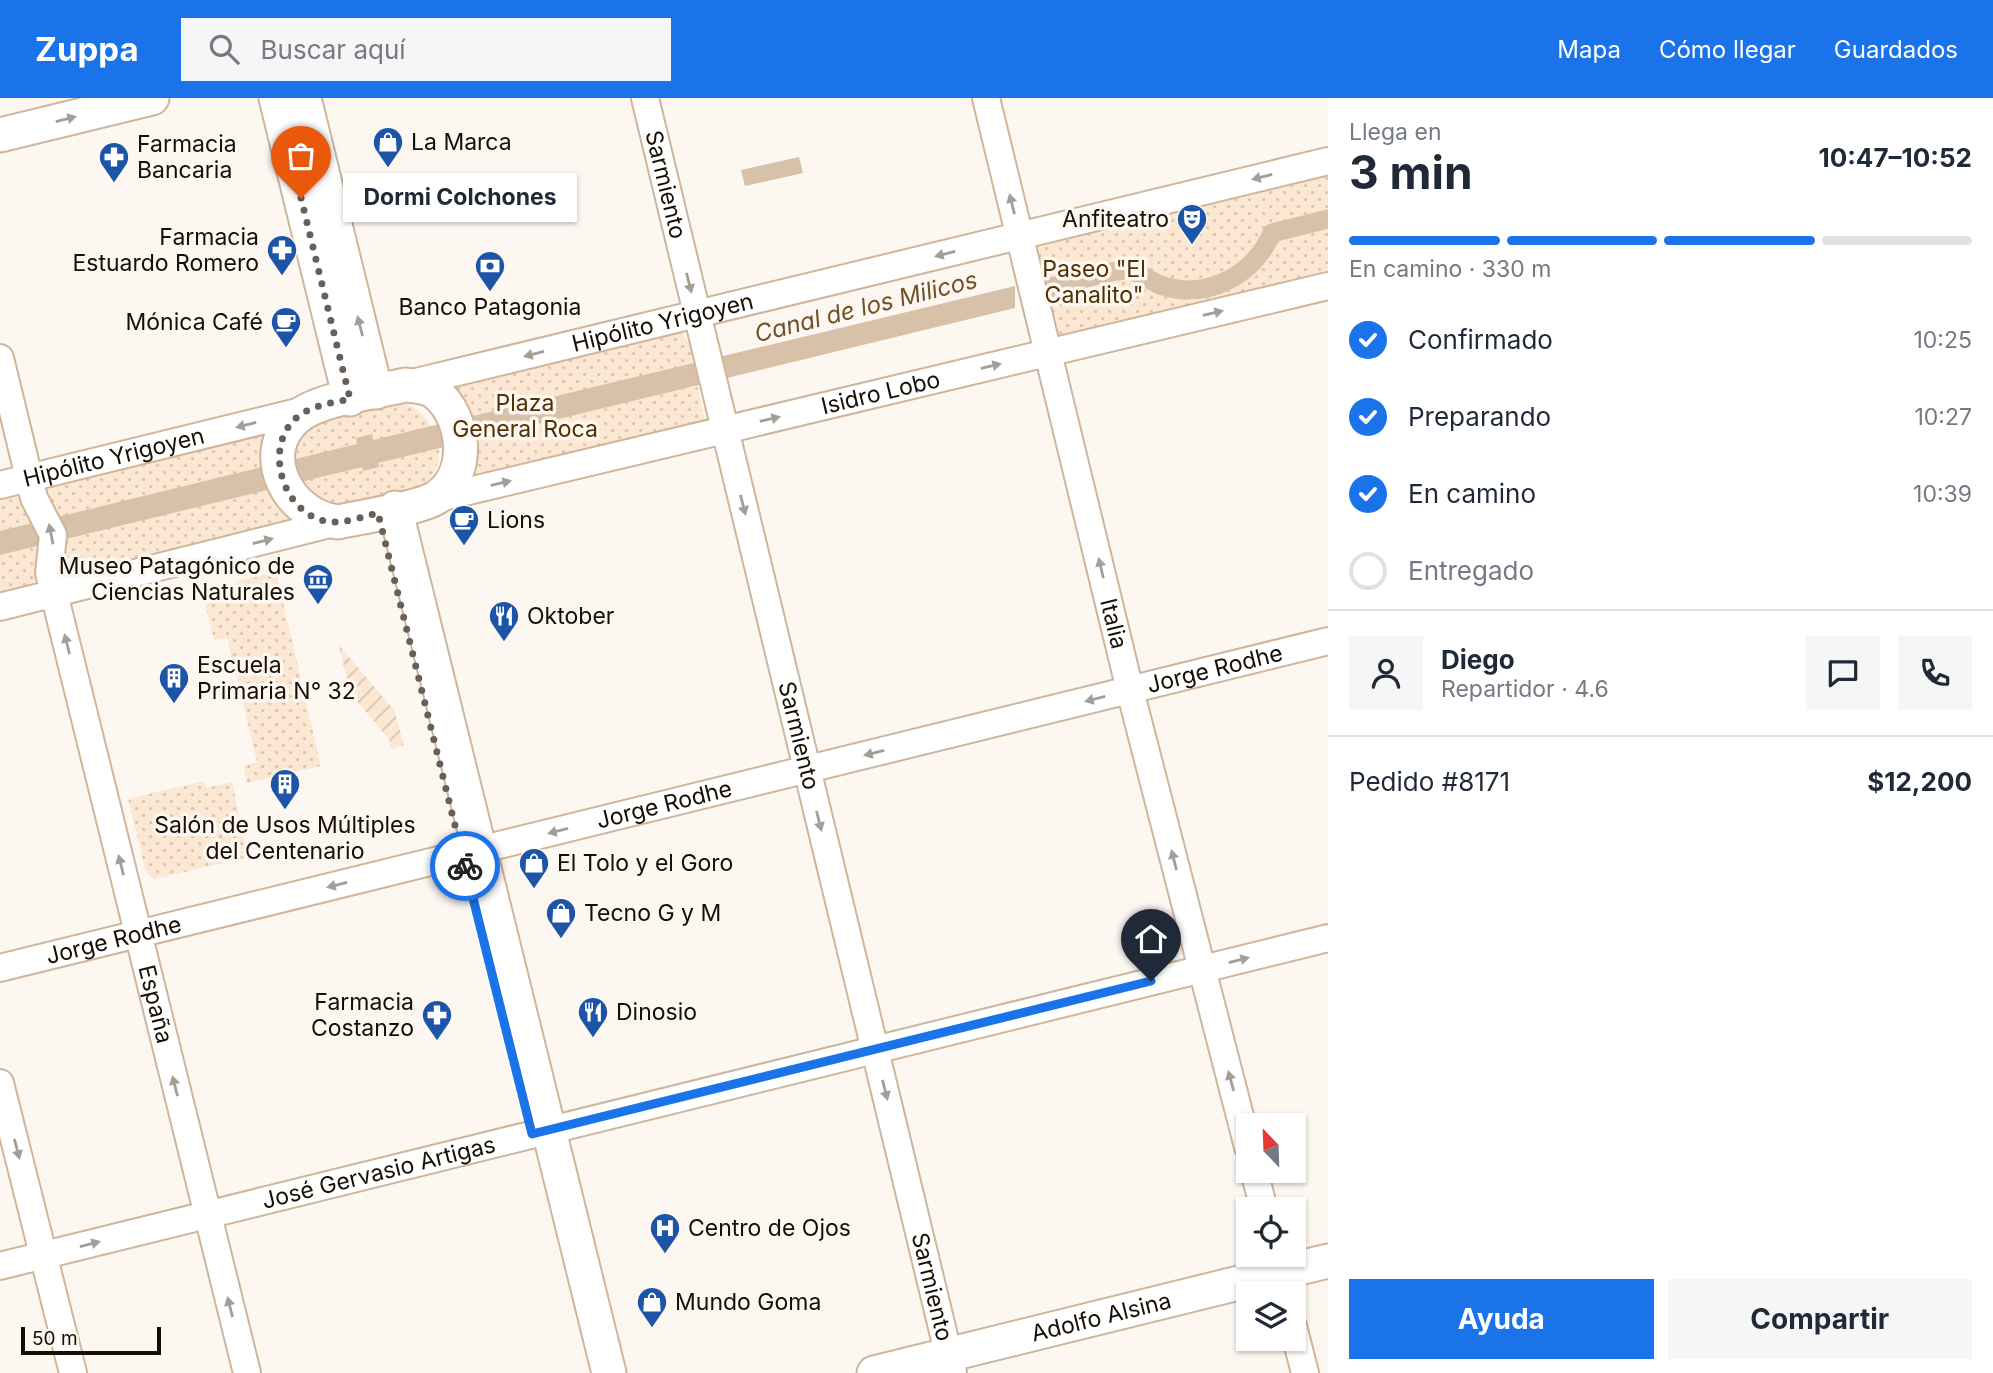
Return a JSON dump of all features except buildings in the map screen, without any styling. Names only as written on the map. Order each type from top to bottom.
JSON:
[{"type":"main road","points":[[0,135],[152,98]]},
{"type":"main road","points":[[276,98],[377,392]]},
{"type":"main road","points":[[304,98],[377,392]]},
{"type":"main road","points":[[312,408],[296,417],[288,427],[279,452],[280,470],[287,490],[304,511],[324,521],[338,522],[435,499],[453,481],[458,468],[461,443],[459,430],[436,393],[426,388],[377,392]]},
{"type":"main road","name":"Hipólito Yrigoyen","points":[[312,408],[377,392]]},
{"type":"main road","points":[[387,510],[540,1132],[591,1373]]},
{"type":"main road","points":[[540,1132],[609,1373]]},
{"type":"main road","name":"Adolfo Alsina","points":[[874,1373],[951,1364],[1328,1261]]},
{"type":"street","name":"Sarmiento","points":[[645,98],[951,1364]]},
{"type":"street","name":"Italia","points":[[986,98],[1050,352],[1130,690],[1239,1113]]},
{"type":"street","name":"Hipólito Yrigoyen","points":[[377,392],[1328,161]]},
{"type":"street","name":"Isidro Lobo","points":[[435,499],[1328,286]]},
{"type":"street","points":[[0,358],[29,478]]},
{"type":"street","name":"Hipólito Yrigoyen","points":[[0,485],[312,408]]},
{"type":"street","name":"España","points":[[29,478],[34,498],[53,536],[49,564],[55,594],[247,1373]]},
{"type":"street","points":[[0,607],[338,522]]},
{"type":"street","name":"Jorge Rodhe","points":[[0,968],[1328,641]]},
{"type":"street","name":"José Gervasio Artigas","points":[[0,1266],[1328,938]]},
{"type":"street","points":[[0,1083],[74,1373]]},
{"type":"street","points":[[1299,1351],[1305,1373]]},
{"type":"green space","name":"Paseo \"El Canalito\"","points":[[1328,172],[1328,279],[1047,348],[1029,243]]},
{"type":"green space","name":"Plaza General Roca","points":[[678,328],[689,343],[705,422],[473,483],[441,385]]},
{"type":"green space","points":[[398,400],[420,413],[435,433],[439,457],[436,469],[428,480],[408,491],[375,501],[342,506],[318,500],[305,484],[297,458],[298,443],[309,421]]},
{"type":"green space","points":[[265,433],[289,513],[285,524],[0,598],[0,491]]},
{"type":"green space","points":[[276,572],[321,766],[247,783],[243,766],[257,762],[227,638],[214,640],[202,590],[213,587],[223,593],[232,591],[237,581]]},
{"type":"green space","points":[[338,644],[394,710],[404,745],[391,749],[389,739],[351,694]]},
{"type":"green space","points":[[204,781],[206,788],[232,782],[248,857],[154,879],[146,872],[128,799]]},
{"type":"shaded area","points":[[799,157],[803,173],[745,186],[741,170]]},
{"type":"shaded area","points":[[1015,286],[1015,308],[378,463],[379,467],[363,471],[362,467],[0,555],[0,531],[357,444],[356,438],[372,434],[373,440]]},
{"type":"waterway","name":"Canal de los Milicos","points":[[1051,287],[1125,270],[1177,289],[1211,287],[1240,273],[1253,262],[1272,233],[1328,219]]},
{"type":"way so far","points":[[301,198],[350,399],[312,408],[296,417],[282,438],[279,452],[282,479],[295,502],[304,511],[324,521],[338,522],[378,513],[465,866]]},
{"type":"place","name":"La Marca","points":[[388,169]]},
{"type":"place","name":"Farmacia Bancaria","points":[[114,184]]},
{"type":"place","name":"Dormi Colchones","points":[[301,198]]},
{"type":"place","name":"Anfiteatro","points":[[1192,246]]},
{"type":"place","name":"Farmacia Estuardo Romero","points":[[282,277]]},
{"type":"place","name":"Banco Patagonia","points":[[490,293]]},
{"type":"place","name":"Mónica Café","points":[[286,349]]},
{"type":"place","name":"Lions","points":[[464,547]]},
{"type":"place","name":"Museo Patagónico de Ciencias Naturales","points":[[318,606]]},
{"type":"place","name":"Oktober","points":[[504,643]]},
{"type":"place","name":"Escuela Primaria N° 32","points":[[174,705]]},
{"type":"place","name":"Salón de Usos Múltiples del Centenario","points":[[285,811]]},
{"type":"place","name":"El Tolo y el Goro","points":[[534,890]]},
{"type":"place","name":"Tecno G y M","points":[[561,940]]},
{"type":"place","name":"Dinosio","points":[[593,1039]]},
{"type":"place","name":"Farmacia Costanzo","points":[[437,1042]]},
{"type":"place","name":"Centro de Ojos","points":[[665,1255]]},
{"type":"place","name":"Mundo Goma","points":[[652,1329]]},
{"type":"route","points":[[465,866],[532,1134],[1151,981]]}]
